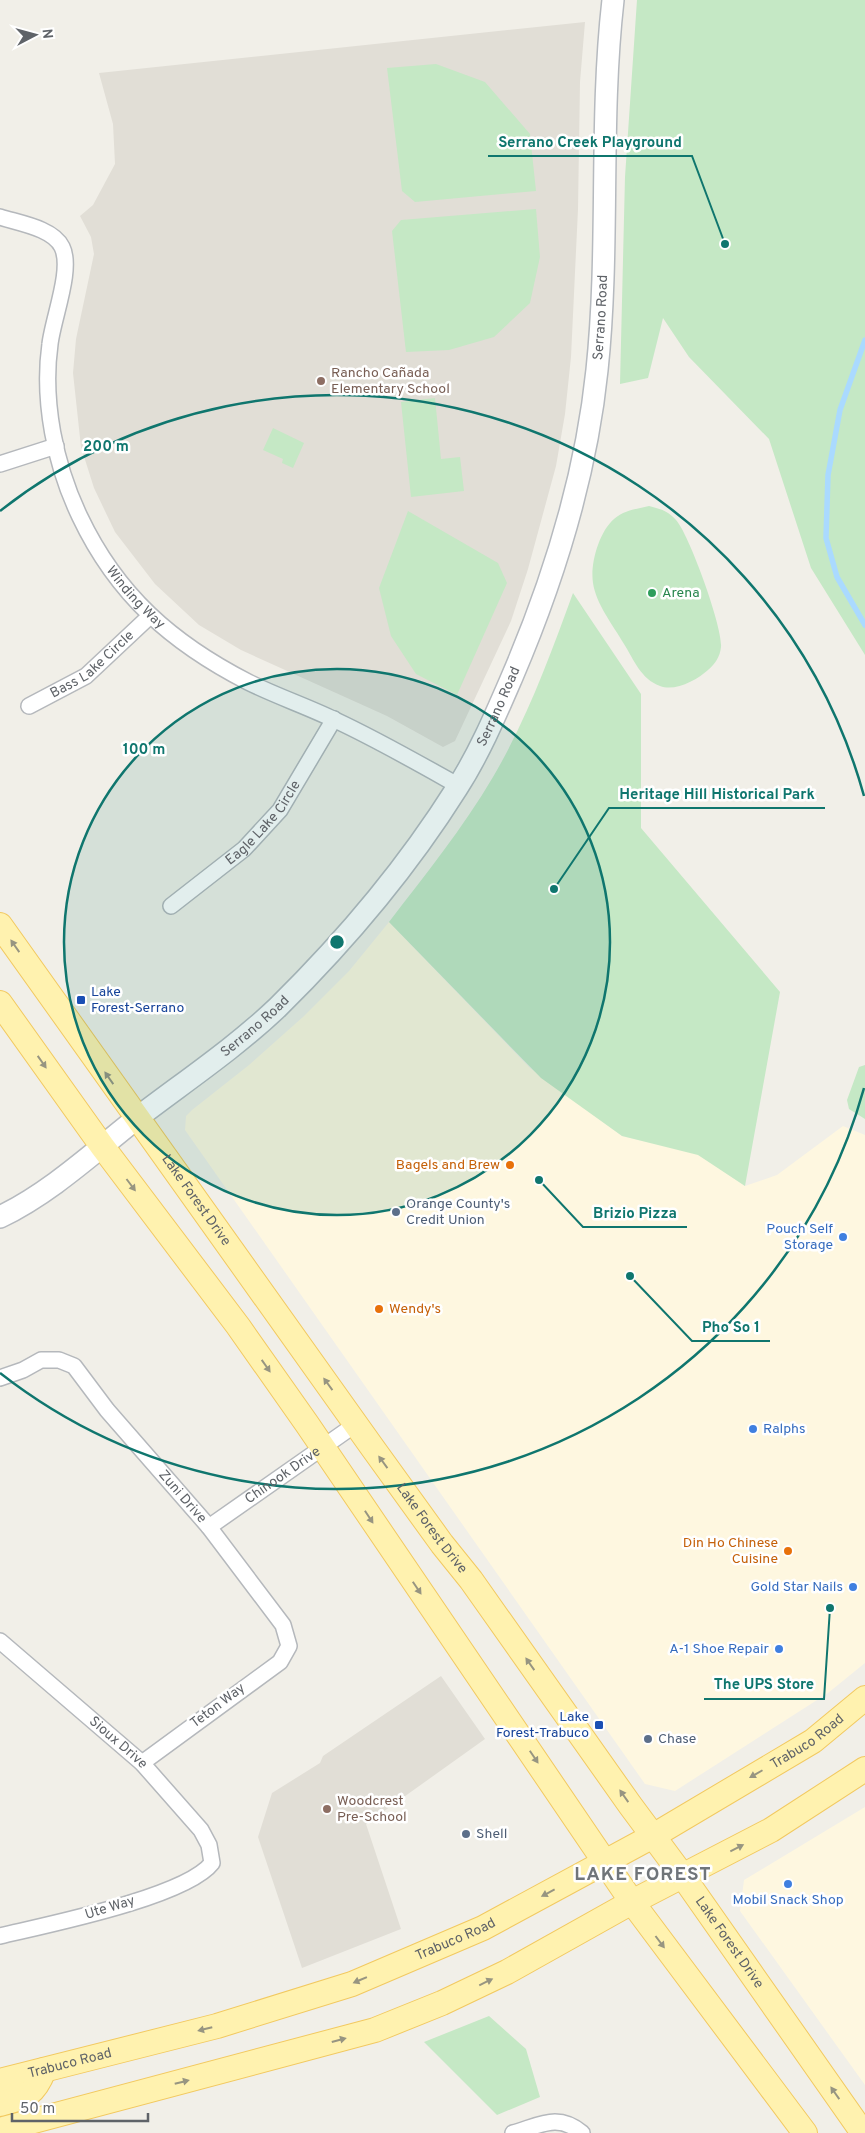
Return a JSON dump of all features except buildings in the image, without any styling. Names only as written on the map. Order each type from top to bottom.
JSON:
[{"type":"main road","name":"Lake Forest Drive","points":[[0,925],[442,1544],[471,1580],[682,1875],[863,2133]]},
{"type":"main road","points":[[0,1002],[102,1146],[238,1326],[323,1447],[456,1646],[632,1902],[805,2133]]},
{"type":"main road","name":"Trabuco Road","points":[[0,2081],[217,2026],[352,1984],[483,1928],[653,1836],[813,1741],[865,1698]]},
{"type":"main road","points":[[0,2130],[375,2030],[442,2004],[507,1972],[682,1875],[771,1830],[865,1769]]},
{"type":"main road","points":[[0,2104],[22,2098],[37,2087],[44,2070]]},
{"type":"street","name":"Serrano Road","points":[[0,1218],[40,1193],[234,1046],[288,996],[326,957],[388,884],[459,786],[498,711],[532,632],[564,538],[583,456],[598,362],[602,291],[606,93],[613,0]]},
{"type":"street","name":"Winding Way","points":[[0,217],[51,235],[62,245],[66,257],[49,344],[48,389],[56,446],[66,482],[92,541],[112,573],[150,616],[187,647],[249,682],[334,719],[396,750],[459,786]]},
{"type":"street","points":[[0,464],[56,446]]},
{"type":"street","name":"Bass Lake Circle","points":[[30,706],[86,676],[150,616]]},
{"type":"street","name":"Eagle Lake Circle","points":[[171,906],[244,849],[280,810],[334,719]]},
{"type":"street","name":"Zuni Drive","points":[[0,1378],[23,1370],[41,1360],[59,1360],[74,1366],[107,1410],[209,1527],[283,1625],[289,1646]]},
{"type":"street","name":"Chinook Drive","points":[[209,1527],[356,1424]]},
{"type":"street","name":"Sioux Drive","points":[[0,1641],[142,1763],[201,1830],[210,1844],[212,1863]]},
{"type":"street","name":"Teton Way","points":[[142,1763],[280,1662],[289,1646]]},
{"type":"street","name":"Ute Way","points":[[0,1936],[88,1915],[172,1888],[205,1872],[212,1863]]},
{"type":"street","points":[[514,2133],[560,2120],[571,2124],[582,2133]]},
{"type":"shaded area","name":"Rancho Cañada Elementary School","points":[[585,22],[580,82],[578,209],[571,357],[565,414],[556,466],[528,569],[511,621],[455,741],[443,747],[387,716],[241,650],[199,625],[155,584],[115,532],[94,488],[81,447],[73,373],[76,339],[94,254],[91,237],[80,216],[93,205],[115,164],[113,124],[99,73]]},
{"type":"shaded area","points":[[389,922],[530,1068],[622,1136],[698,1154],[745,1186],[777,1175],[843,1126],[865,1135],[865,1663],[828,1693],[675,1791],[645,1784],[185,1130],[186,1116],[249,1065],[304,1016],[349,971]]},
{"type":"shaded area","name":"Woodcrest Pre-School","points":[[441,1676],[485,1739],[366,1824],[401,1929],[302,1968],[258,1837],[272,1793],[320,1763],[323,1756]]},
{"type":"shaded area","points":[[865,1807],[865,2085],[740,1911],[744,1880]]},
{"type":"green space","points":[[637,0],[865,0],[865,655],[811,568],[769,439],[689,357],[663,318],[648,378],[620,384],[625,177]]},
{"type":"green space","points":[[436,64],[485,82],[530,134],[536,191],[415,202],[402,191],[387,68]]},
{"type":"green space","points":[[536,209],[540,257],[530,303],[494,337],[449,350],[406,352],[392,231],[401,220]]},
{"type":"green space","points":[[435,398],[441,459],[460,457],[464,491],[411,497],[401,402]]},
{"type":"green space","points":[[273,428],[304,443],[293,468],[282,463],[283,459],[263,450]]},
{"type":"green space","name":"Arena","points":[[649,506],[670,514],[682,529],[704,582],[717,621],[720,637],[720,651],[713,665],[692,681],[679,686],[660,686],[653,683],[643,674],[601,607],[593,583],[594,558],[600,540],[609,525],[622,514]]},
{"type":"green space","points":[[408,511],[498,563],[507,583],[457,695],[416,674],[391,636],[379,588]]},
{"type":"green space","points":[[573,593],[641,694],[641,828],[780,992],[745,1186],[698,1155],[622,1136],[541,1078],[389,922],[456,833],[493,777],[517,733],[547,664]]},
{"type":"green space","points":[[865,1065],[865,1119],[849,1109],[847,1100],[859,1067]]},
{"type":"green space","points":[[489,2016],[526,2049],[540,2097],[497,2115],[424,2042]]},
{"type":"waterway","points":[[865,340],[840,410],[828,475],[826,538],[837,577],[865,625]]},
{"type":"place","name":"Serrano Creek Playground","points":[[725,244]]},
{"type":"place","name":"Rancho Cañada Elementary School","points":[[321,381]]},
{"type":"place","name":"Arena","points":[[652,593]]},
{"type":"place","name":"Heritage Hill Historical Park","points":[[554,889]]},
{"type":"place","name":"Lake Forest-Serrano","points":[[81,1000]]},
{"type":"place","name":"Bagels and Brew","points":[[510,1165]]},
{"type":"place","name":"Brizio Pizza","points":[[539,1180]]},
{"type":"place","name":"Orange County's Credit Union","points":[[396,1212]]},
{"type":"place","name":"Pouch Self Storage","points":[[843,1237]]},
{"type":"place","name":"Pho So 1","points":[[630,1276]]},
{"type":"place","name":"Wendy's","points":[[379,1309]]},
{"type":"place","name":"Ralphs","points":[[753,1429]]},
{"type":"place","name":"Din Ho Chinese Cuisine","points":[[788,1551]]},
{"type":"place","name":"Gold Star Nails","points":[[853,1587]]},
{"type":"place","name":"The UPS Store","points":[[830,1608]]},
{"type":"place","name":"A-1 Shoe Repair","points":[[779,1649]]},
{"type":"place","name":"Lake Forest-Trabuco","points":[[599,1725]]},
{"type":"place","name":"Chase","points":[[648,1739]]},
{"type":"place","name":"Woodcrest Pre-School","points":[[327,1809]]},
{"type":"place","name":"Shell","points":[[466,1834]]},
{"type":"place","name":"Mobil Snack Shop","points":[[788,1884]]},
{"type":"district","name":"LAKE FOREST","points":[[643,1875]]}]
